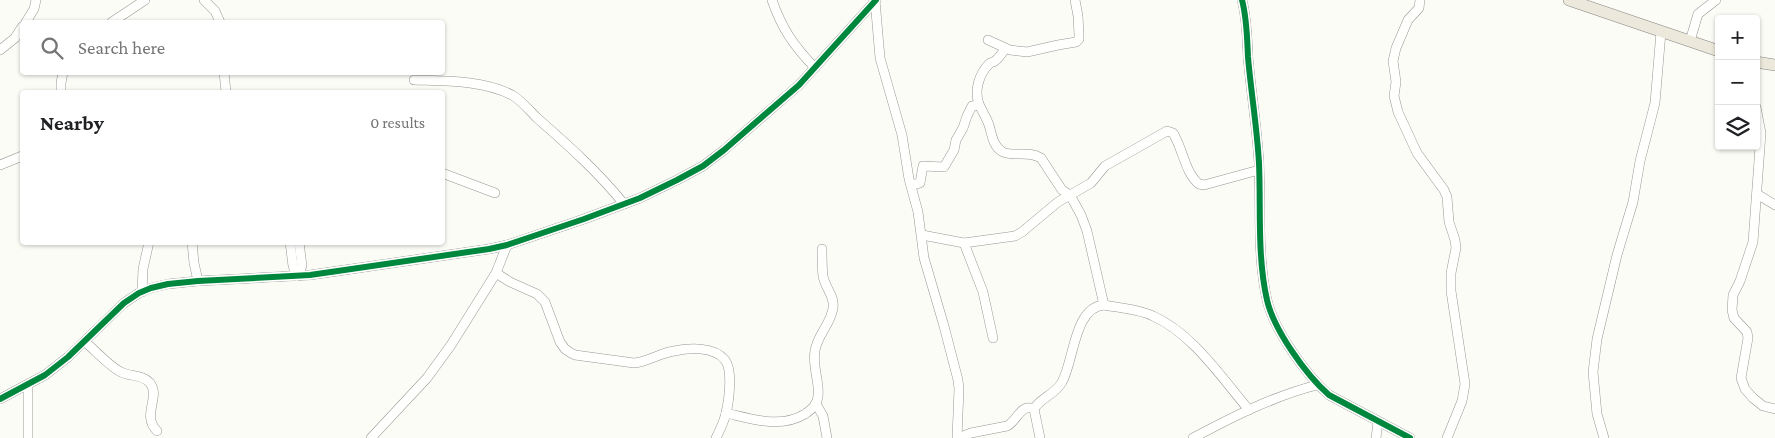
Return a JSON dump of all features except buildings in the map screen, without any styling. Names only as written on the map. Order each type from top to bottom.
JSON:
[{"type":"main road","points":[[1569,0],[1715,50]]},
{"type":"main road","points":[[1760,63],[1775,66]]},
{"type":"street","points":[[27,20],[34,9],[36,0]]},
{"type":"street","points":[[115,20],[145,0]]},
{"type":"street","points":[[204,0],[215,11],[219,20]]},
{"type":"street","points":[[772,0],[785,32],[793,44],[815,68]]},
{"type":"street","points":[[0,399],[45,375],[68,358],[124,303],[142,292],[168,284],[297,276],[354,270],[489,249],[507,245],[624,204],[677,180],[703,166],[724,150],[800,84],[875,0]]},
{"type":"street","points":[[875,0],[880,58],[902,135],[918,212],[924,258],[958,380],[958,438],[971,433],[1007,426],[1025,408],[1034,409]]},
{"type":"street","points":[[988,40],[1005,49],[1027,52],[1058,44],[1076,42],[1079,40],[1079,35],[1075,0]]},
{"type":"street","points":[[1242,0],[1247,28],[1259,170],[1261,232],[1267,300],[1274,321],[1285,340],[1318,385],[1329,395],[1410,438]]},
{"type":"street","points":[[1420,0],[1419,8],[1408,20],[1396,48],[1393,61],[1396,82],[1394,96],[1398,112],[1417,153],[1447,197],[1449,222],[1455,240],[1456,248],[1451,273],[1451,291],[1466,384],[1462,401],[1447,438]]},
{"type":"street","points":[[1690,41],[1698,14],[1716,0]]},
{"type":"street","points":[[0,50],[14,38],[20,30]]},
{"type":"street","points":[[1604,438],[1597,414],[1593,372],[1597,340],[1617,255],[1633,202],[1640,161],[1655,103],[1661,32]]},
{"type":"street","points":[[1005,49],[997,60],[989,63],[982,74],[977,86],[979,105],[985,113],[997,147],[1006,153],[1029,154],[1041,158],[1062,190],[1070,195],[1087,231],[1104,305]]},
{"type":"street","points":[[61,90],[62,75]]},
{"type":"street","points":[[224,75],[226,90]]},
{"type":"street","points":[[414,80],[448,81],[487,86],[513,95],[579,156],[624,204]]},
{"type":"street","points":[[911,185],[920,183],[923,166],[944,167],[954,150],[969,111],[972,106],[979,105]]},
{"type":"street","points":[[1760,128],[1760,148]]},
{"type":"street","points":[[922,235],[964,243],[1010,237],[1022,232],[1058,202],[1091,183],[1105,166],[1166,131],[1173,133],[1180,144],[1188,172],[1199,184],[1204,185],[1259,170]]},
{"type":"street","points":[[1760,150],[1753,242],[1740,281],[1733,295],[1732,310],[1734,318],[1747,332],[1748,338],[1742,378],[1745,389],[1763,406],[1775,409]]},
{"type":"street","points":[[0,165],[20,157]]},
{"type":"street","points":[[445,175],[495,193]]},
{"type":"street","points":[[1757,194],[1775,205]]},
{"type":"street","points":[[964,243],[984,292],[987,316],[993,338]]},
{"type":"street","points":[[142,292],[143,269],[148,245]]},
{"type":"street","points":[[192,245],[198,281]]},
{"type":"street","points":[[290,245],[293,266],[297,276]]},
{"type":"street","points":[[297,276],[302,266],[299,245]]},
{"type":"street","points":[[371,438],[427,378],[451,345],[496,273],[507,245]]},
{"type":"street","points":[[726,413],[776,423],[792,420],[803,415],[816,404],[818,395],[814,368],[815,350],[819,337],[832,314],[834,303],[823,276],[822,249]]},
{"type":"street","points":[[496,273],[510,282],[537,294],[545,302],[560,342],[565,350],[575,355],[634,363],[639,363],[660,354],[687,349],[702,349],[720,356],[725,360],[730,375],[726,413],[716,438]]},
{"type":"street","points":[[1040,438],[1034,409],[1040,401],[1057,390],[1063,380],[1072,350],[1086,315],[1092,308],[1104,305],[1153,315],[1178,331],[1204,357],[1249,410]]},
{"type":"street","points":[[85,342],[121,373],[142,377],[150,383],[154,397],[150,408],[150,416],[153,427],[157,431]]},
{"type":"street","points":[[28,384],[28,438]]},
{"type":"street","points":[[1193,438],[1249,410],[1294,391],[1318,385]]},
{"type":"street","points":[[816,404],[823,416],[827,438]]},
{"type":"street","points":[[1376,438],[1378,422]]},
{"type":"cycle path","points":[[0,399],[45,375],[68,357],[124,303],[151,288],[198,281],[310,275],[489,249],[507,245],[584,219],[640,198],[703,166],[724,150],[799,85],[876,0]]},
{"type":"cycle path","points":[[1242,0],[1246,21],[1258,150],[1262,266],[1267,300],[1271,312],[1276,325],[1301,364],[1329,395],[1410,438]]}]
